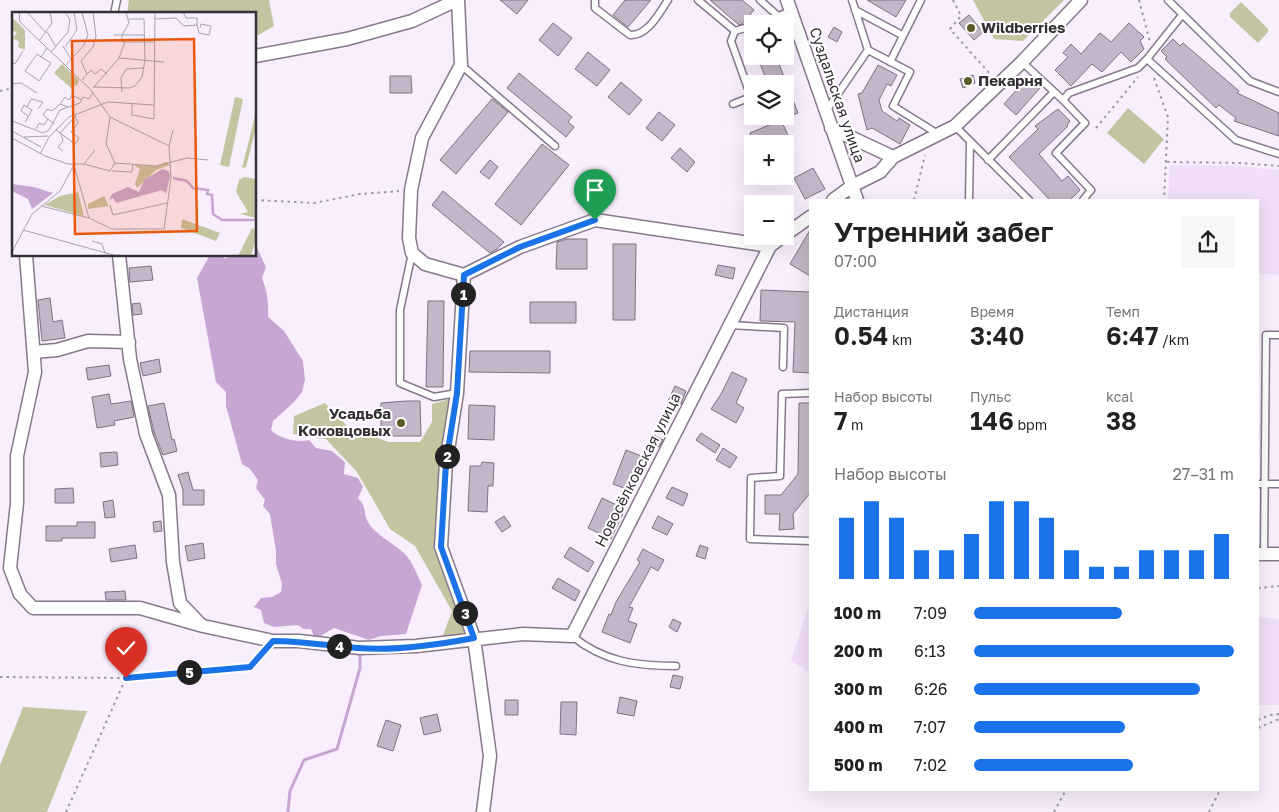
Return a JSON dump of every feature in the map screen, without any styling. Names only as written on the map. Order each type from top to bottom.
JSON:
[{"type":"street","points":[[256,56],[346,39],[394,26],[412,21],[458,0],[462,65],[422,138],[410,190],[409,238],[412,253],[425,264],[464,275],[520,247],[595,220],[770,246]]},
{"type":"street","points":[[834,199],[852,186],[880,172],[893,158],[955,126],[1022,62],[1081,0]]},
{"type":"street","name":"Суздальская улица","points":[[789,6],[857,199]]},
{"type":"street","points":[[831,128],[893,158]]},
{"type":"street","name":"Новосёлковская улица","points":[[794,229],[809,218]]},
{"type":"street","name":"Новосёлковская улица","points":[[572,636],[770,246]]},
{"type":"street","points":[[26,256],[35,372],[18,456],[17,503],[10,568],[20,594],[33,608],[140,608],[203,626],[273,641],[299,641],[360,648],[416,646],[523,634],[572,636]]},
{"type":"street","points":[[119,256],[129,342],[146,434],[170,495],[173,562],[180,603],[203,626]]},
{"type":"street","points":[[464,275],[457,393],[446,463],[441,547],[474,638],[490,756],[483,812]]},
{"type":"street","points":[[34,352],[57,350],[88,341],[129,342]]},
{"type":"street","points":[[1261,554],[1279,554]]},
{"type":"lane","points":[[595,0],[595,8],[630,35],[646,30],[668,0]]},
{"type":"lane","points":[[698,0],[735,31]]},
{"type":"lane","points":[[760,0],[777,15]]},
{"type":"lane","points":[[852,0],[868,50],[910,72],[893,106],[934,138]]},
{"type":"lane","points":[[890,62],[902,35],[922,0]]},
{"type":"lane","points":[[1168,0],[1250,81],[1279,92]]},
{"type":"lane","points":[[779,15],[789,6]]},
{"type":"lane","points":[[855,10],[902,35]]},
{"type":"lane","points":[[1063,100],[1069,93],[1138,68],[1182,15]]},
{"type":"lane","points":[[735,31],[744,28]]},
{"type":"lane","points":[[733,104],[751,97],[731,41],[735,31]]},
{"type":"lane","points":[[825,112],[868,50]]},
{"type":"lane","points":[[1147,59],[1236,140],[1279,154]]},
{"type":"lane","points":[[1022,62],[1085,123],[1056,153],[1091,190],[1084,199]]},
{"type":"lane","points":[[462,65],[555,146]]},
{"type":"lane","points":[[988,160],[1054,92]]},
{"type":"lane","points":[[955,126],[970,143],[1029,199]]},
{"type":"lane","points":[[969,199],[970,143]]},
{"type":"lane","points":[[412,253],[400,310],[400,383],[434,396],[457,393]]},
{"type":"lane","points":[[730,325],[784,328],[783,367]]},
{"type":"lane","points":[[1261,554],[1261,484],[1266,335],[1279,335]]},
{"type":"lane","points":[[1259,351],[1266,354]]},
{"type":"lane","points":[[809,393],[782,394],[780,476],[751,478],[750,539],[809,541]]},
{"type":"lane","points":[[1261,484],[1279,484]]},
{"type":"lane","points":[[572,636],[587,648],[611,658],[641,666],[676,666]]},
{"type":"path","points":[[952,0],[962,16],[950,29],[995,80]]},
{"type":"path","points":[[1139,0],[1153,52]]},
{"type":"path","points":[[1096,128],[1142,73],[1147,59]]},
{"type":"path","points":[[1147,59],[1168,117],[1164,199]]},
{"type":"path","points":[[914,199],[934,138]]},
{"type":"path","points":[[1167,162],[1240,163],[1279,166]]},
{"type":"path","points":[[256,200],[314,203],[360,194],[410,190]]},
{"type":"path","points":[[1259,588],[1279,586]]},
{"type":"path","points":[[0,677],[126,678],[250,667],[273,641]]},
{"type":"path","points":[[66,812],[126,678]]},
{"type":"path","points":[[1259,720],[1279,714]]},
{"type":"path","points":[[1259,728],[1279,720]]},
{"type":"path","points":[[1054,812],[1065,791]]},
{"type":"path","points":[[1210,812],[1220,791]]},
{"type":"shaded area","points":[[1170,165],[1233,165],[1279,170],[1279,275],[1259,273],[1259,199],[1168,199]]},
{"type":"shaded area","points":[[256,246],[266,267],[262,278],[267,297],[268,317],[284,331],[303,361],[305,380],[302,392],[273,421],[271,430],[284,438],[299,441],[309,440],[316,448],[332,451],[345,462],[344,474],[358,478],[363,487],[358,498],[364,507],[370,525],[405,554],[413,565],[422,585],[406,634],[381,636],[369,640],[334,628],[322,635],[321,639],[315,639],[311,629],[304,629],[298,625],[274,627],[264,623],[261,610],[254,607],[261,598],[272,597],[281,592],[282,584],[276,564],[276,551],[270,514],[263,506],[265,500],[256,488],[258,480],[250,469],[242,464],[226,406],[226,392],[216,382],[197,278],[209,256],[223,256],[225,259],[230,256],[256,256]]},
{"type":"shaded area","points":[[809,605],[809,672],[791,661]]},
{"type":"shaded area","points":[[1259,617],[1279,619],[1279,705],[1259,705]]},
{"type":"green space","points":[[129,0],[269,0],[274,26],[256,36],[256,12],[127,12]]},
{"type":"green space","points":[[973,0],[1064,0],[1023,41],[994,39]]},
{"type":"green space","points":[[1241,2],[1268,29],[1268,32],[1258,43],[1230,17],[1230,13]]},
{"type":"green space","points":[[1128,108],[1164,139],[1144,164],[1107,133]]},
{"type":"green space","points":[[450,399],[437,540],[464,619],[465,634],[442,638],[452,611],[415,546],[390,529],[357,472],[326,439],[293,434],[294,416],[325,403],[347,426],[388,442],[420,442],[432,422],[432,404]]},
{"type":"green space","points":[[23,707],[87,711],[47,812],[0,812],[0,765]]},
{"type":"building","points":[[500,0],[528,0],[517,14]]},
{"type":"building","points":[[625,0],[651,0],[628,27],[613,15]]},
{"type":"building","points":[[710,0],[742,0],[754,10],[750,15],[744,15],[744,22],[739,25]]},
{"type":"building","points":[[867,0],[906,0],[896,17]]},
{"type":"building","name":"Wildberries","points":[[969,15],[983,32],[974,40],[959,23]]},
{"type":"building","points":[[553,23],[572,38],[558,56],[539,40]]},
{"type":"building","points":[[1129,23],[1144,37],[1140,41],[1144,49],[1131,62],[1121,52],[1102,72],[1092,64],[1071,86],[1055,70],[1068,57],[1063,53],[1071,44],[1081,54],[1100,33],[1111,42]]},
{"type":"building","points":[[834,27],[842,32],[837,42],[828,37]]},
{"type":"building","points":[[1173,39],[1180,46],[1183,43],[1239,91],[1237,93],[1279,113],[1279,136],[1234,121],[1236,118],[1219,105],[1216,108],[1165,59],[1167,57],[1161,51]]},
{"type":"building","points":[[588,52],[610,70],[597,86],[575,69]]},
{"type":"building","points":[[761,65],[779,65],[783,75],[764,75]]},
{"type":"building","points":[[878,65],[897,75],[891,86],[887,84],[879,100],[882,111],[897,121],[899,118],[910,125],[900,144],[872,128],[867,130],[858,94],[862,93]]},
{"type":"building","points":[[519,73],[572,117],[568,122],[574,127],[566,137],[507,88]]},
{"type":"building","points":[[973,75],[975,83],[963,88],[960,79]]},
{"type":"building","points":[[390,76],[411,76],[412,93],[390,93]]},
{"type":"building","points":[[1028,77],[1040,88],[1016,115],[1004,104]]},
{"type":"building","points":[[621,82],[642,100],[629,115],[608,97]]},
{"type":"building","points":[[492,99],[508,112],[456,174],[440,160]]},
{"type":"building","points":[[794,103],[798,113],[794,115]]},
{"type":"building","points":[[1058,109],[1070,121],[1068,126],[1039,154],[1062,181],[1068,176],[1080,190],[1071,199],[1049,199],[1009,157],[1038,129],[1035,126]]},
{"type":"building","points":[[659,112],[675,125],[662,141],[646,128]]},
{"type":"building","points":[[769,125],[783,125],[788,135],[751,135],[750,133]]},
{"type":"building","points":[[542,144],[569,165],[521,225],[495,204]]},
{"type":"building","points":[[680,148],[695,162],[687,172],[671,158]]},
{"type":"building","points":[[490,160],[498,167],[489,179],[480,172]]},
{"type":"building","points":[[813,168],[825,189],[805,199],[794,178]]},
{"type":"building","points":[[590,182],[590,199],[580,199],[580,183]]},
{"type":"building","points":[[443,191],[504,242],[490,253],[432,205]]},
{"type":"building","points":[[809,232],[809,275],[790,264]]},
{"type":"building","points":[[567,239],[587,239],[587,269],[556,269],[557,242]]},
{"type":"building","points":[[613,244],[636,244],[635,320],[613,320]]},
{"type":"building","points":[[718,265],[735,268],[733,279],[715,275]]},
{"type":"building","points":[[151,266],[153,280],[130,282],[129,268]]},
{"type":"building","points":[[761,290],[809,292],[809,373],[793,372],[795,322],[760,321]]},
{"type":"building","points":[[50,298],[53,322],[62,320],[65,338],[42,341],[38,300]]},
{"type":"building","points":[[428,301],[444,301],[443,387],[426,387]]},
{"type":"building","points":[[530,302],[576,302],[576,323],[530,323]]},
{"type":"building","points":[[140,303],[142,314],[133,315],[132,304]]},
{"type":"building","points":[[470,351],[550,351],[550,373],[469,372]]},
{"type":"building","points":[[159,359],[161,372],[143,376],[140,363]]},
{"type":"building","points":[[109,365],[111,376],[88,380],[86,368]]},
{"type":"building","points":[[732,372],[747,379],[736,403],[744,408],[736,423],[711,409]]},
{"type":"building","points":[[675,386],[686,391],[680,406],[668,401]]},
{"type":"building","points":[[109,394],[111,404],[131,401],[134,417],[114,421],[115,425],[97,428],[92,397]]},
{"type":"building","name":"Усадьба Коковцовых","points":[[420,401],[421,436],[381,436],[381,403]]},
{"type":"building","points":[[164,403],[172,440],[174,439],[177,451],[163,455],[154,432],[148,406]]},
{"type":"building","points":[[799,403],[809,403],[809,494],[793,514],[794,529],[779,530],[780,514],[765,514],[765,495],[781,495],[798,474]]},
{"type":"building","points":[[469,405],[495,406],[494,440],[468,439]]},
{"type":"building","points":[[701,433],[720,445],[715,453],[696,440]]},
{"type":"building","points":[[654,435],[663,440],[659,447],[650,443]]},
{"type":"building","points":[[723,448],[737,457],[730,468],[716,460]]},
{"type":"building","points":[[626,450],[644,457],[631,491],[613,484]]},
{"type":"building","points":[[117,452],[118,465],[101,467],[100,453]]},
{"type":"building","points":[[482,462],[494,463],[493,486],[488,486],[487,512],[468,511],[470,466],[481,466]]},
{"type":"building","points":[[188,472],[193,490],[204,490],[204,505],[183,505],[183,490],[178,475]]},
{"type":"building","points":[[672,487],[688,494],[683,506],[666,498]]},
{"type":"building","points":[[73,488],[74,503],[55,503],[55,489]]},
{"type":"building","points":[[602,498],[625,509],[611,539],[588,528]]},
{"type":"building","points":[[113,500],[115,517],[105,518],[103,502]]},
{"type":"building","points":[[504,516],[511,526],[502,532],[495,522]]},
{"type":"building","points":[[658,516],[673,524],[667,535],[652,528]]},
{"type":"building","points":[[161,521],[162,531],[154,532],[153,522]]},
{"type":"building","points":[[77,522],[95,522],[95,538],[62,538],[62,541],[46,541],[46,526],[77,526]]},
{"type":"building","points":[[203,543],[205,558],[188,561],[185,546]]},
{"type":"building","points":[[135,545],[137,558],[111,562],[109,549]]},
{"type":"building","points":[[700,545],[708,548],[705,559],[696,556]]},
{"type":"building","points":[[570,547],[594,562],[588,572],[564,557]]},
{"type":"building","points":[[643,549],[664,560],[658,571],[651,567],[629,607],[633,608],[628,621],[637,624],[630,643],[602,632],[609,614],[611,615],[616,602],[640,562],[637,560]]},
{"type":"building","points":[[558,578],[580,591],[575,601],[552,588]]},
{"type":"building","points":[[125,591],[126,600],[106,600],[105,592]]},
{"type":"building","points":[[673,619],[681,623],[677,632],[669,627]]},
{"type":"building","points":[[116,633],[126,633],[126,641],[116,641]]},
{"type":"building","points":[[673,675],[683,677],[680,689],[670,687]]},
{"type":"building","points":[[620,697],[637,701],[634,716],[617,713]]},
{"type":"building","points":[[505,700],[518,700],[518,715],[505,715]]},
{"type":"building","points":[[561,702],[577,702],[576,735],[560,734]]},
{"type":"building","points":[[437,714],[441,731],[424,735],[420,718]]},
{"type":"building","points":[[386,720],[401,725],[393,751],[377,746]]},
{"type":"waterway","points":[[288,812],[290,791],[304,760],[337,749],[360,668],[360,650]]},
{"type":"place","name":"Wildberries","points":[[971,28]]},
{"type":"place","name":"Пекарня","points":[[968,81]]},
{"type":"place","name":"Усадьба Коковцовых","points":[[401,423]]},
{"type":"route","points":[[126,678],[250,667],[273,641],[299,641],[360,648],[416,646],[474,638],[441,547],[446,463],[457,393],[464,275],[520,247],[595,220]]}]
